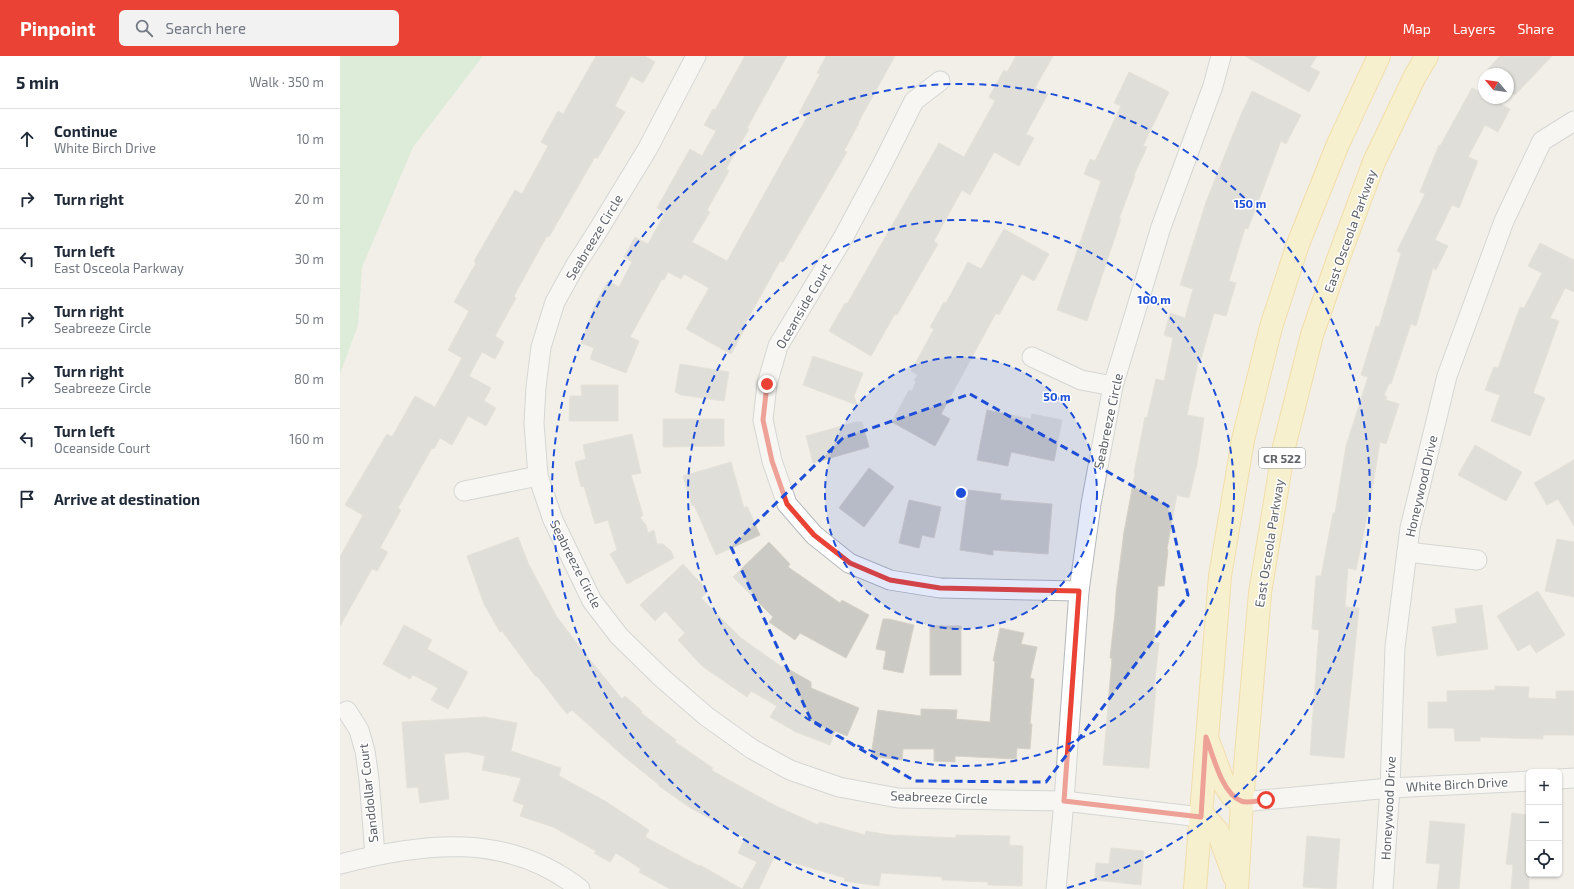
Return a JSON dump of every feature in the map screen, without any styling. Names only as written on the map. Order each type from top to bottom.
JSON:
[{"type":"main road","name":"CR 522","points":[[1195,889],[1220,576],[1243,440],[1271,327],[1298,244],[1338,144],[1380,56]]},
{"type":"main road","name":"East Osceola Parkway","points":[[1237,887],[1242,802],[1260,593],[1284,447],[1312,335],[1337,262],[1374,162],[1415,76],[1427,56]]},
{"type":"main road","points":[[1206,737],[1224,784],[1232,796],[1242,802]]},
{"type":"main road","points":[[1201,817],[1208,818],[1218,832],[1237,887]]},
{"type":"street","name":"Seabreeze Circle","points":[[696,56],[648,148],[575,266],[555,302],[541,347],[536,387],[534,424],[538,476],[552,520],[592,600],[619,636],[673,688],[706,716],[752,749],[790,770],[840,787],[890,796],[1064,801],[1201,817]]},
{"type":"street","name":"Seabreeze Circle","points":[[1064,801],[1079,591],[1091,504],[1113,386],[1161,227],[1213,86],[1221,56]]},
{"type":"street","name":"Oceanside Court","points":[[940,81],[914,101],[843,238],[778,346],[767,384],[763,420],[772,461],[787,504],[814,535],[850,563],[890,580],[940,588],[1079,591]]},
{"type":"street","name":"Honeywood Drive","points":[[1383,889],[1390,788],[1395,647],[1410,528],[1447,376],[1504,221],[1542,140],[1574,121]]},
{"type":"street","points":[[1032,357],[1081,380],[1113,386]]},
{"type":"street","points":[[464,491],[538,476]]},
{"type":"street","points":[[1407,552],[1477,560]]},
{"type":"street","name":"Sanddollar Court","points":[[347,711],[359,730],[365,751],[369,779],[374,855]]},
{"type":"street","points":[[1562,779],[1574,778]]},
{"type":"street","name":"White Birch Drive","points":[[1242,802],[1390,788],[1526,781]]},
{"type":"street","points":[[1056,889],[1064,801]]},
{"type":"street","points":[[340,864],[374,855],[420,848],[478,847],[513,854],[537,863],[548,868],[580,889]]},
{"type":"highlighted area","points":[[970,394],[1168,506],[1188,595],[1046,782],[915,781],[811,720],[731,547],[843,438]]},
{"type":"green space","points":[[340,56],[483,56],[413,147],[362,267],[358,325],[340,374]]},
{"type":"building","points":[[596,56],[645,56],[655,62],[643,83],[631,76],[615,106],[625,112],[597,159],[595,157],[549,237],[547,236],[514,296],[516,298],[495,336],[504,342],[495,359],[482,352],[469,376],[491,388],[484,401],[496,408],[486,426],[468,416],[452,445],[440,438],[434,449],[432,448],[398,508],[401,510],[380,548],[388,552],[377,571],[372,569],[340,626],[340,557],[363,515],[345,505],[387,434],[392,437],[415,396],[435,407],[462,358],[448,350],[469,311],[454,302],[476,263],[474,261],[515,190],[522,194],[548,146],[541,142],[558,111],[563,114]]},
{"type":"building","points":[[745,56],[787,56],[747,128],[749,129],[726,169],[729,171],[707,210],[710,212],[692,242],[727,261],[807,117],[799,113],[820,74],[817,73],[826,56],[895,56],[844,151],[847,152],[783,262],[780,261],[745,324],[747,325],[731,354],[686,329],[709,288],[684,274],[681,279],[668,272],[664,280],[662,279],[630,337],[639,341],[626,373],[590,359],[594,348],[581,343],[596,302],[608,281],[619,287],[632,262],[624,257],[635,237],[648,244],[665,213],[657,208],[690,149],[702,156],[716,131],[704,125],[713,109],[715,110]]},
{"type":"building","points":[[1016,56],[1053,56],[1035,88],[1048,94],[1026,134],[1034,138],[1019,166],[994,152],[970,195],[962,190],[934,241],[938,244],[897,315],[895,314],[871,356],[829,331],[845,303],[847,304],[939,143],[964,157],[995,101],[989,97],[1004,70],[1007,72]]},
{"type":"building","points":[[1245,56],[1317,56],[1310,67],[1320,72],[1309,92]]},
{"type":"building","points":[[1500,56],[1552,56],[1515,95],[1514,68],[1489,68]]},
{"type":"building","points":[[1129,72],[1169,92],[1143,146],[1147,147],[1134,175],[1135,176],[1119,219],[1121,219],[1087,321],[1057,310],[1101,181],[1084,174],[1090,159],[1095,161],[1121,106],[1114,103]]},
{"type":"building","points":[[1472,88],[1478,91],[1478,104],[1501,104],[1510,109],[1498,132],[1485,125],[1468,157],[1478,161],[1459,208],[1452,205],[1435,240],[1448,246],[1436,270],[1433,268],[1416,326],[1411,324],[1391,384],[1389,384],[1384,395],[1387,397],[1386,400],[1399,404],[1386,444],[1380,442],[1369,508],[1356,570],[1348,568],[1345,607],[1359,608],[1344,758],[1310,755],[1319,630],[1312,629],[1316,576],[1321,576],[1333,513],[1335,513],[1346,446],[1368,377],[1361,375],[1376,326],[1379,327],[1401,253],[1397,251],[1425,194],[1420,192],[1439,145],[1440,146]]},
{"type":"building","points":[[1252,91],[1301,115],[1286,144],[1281,141],[1248,229],[1245,228],[1229,281],[1236,283],[1226,316],[1214,313],[1201,359],[1199,358],[1187,415],[1204,418],[1197,464],[1189,498],[1177,495],[1167,549],[1164,586],[1158,586],[1154,643],[1159,643],[1154,688],[1156,688],[1149,768],[1103,765],[1116,594],[1124,532],[1145,417],[1147,418],[1156,379],[1164,381],[1173,338],[1164,335],[1170,313],[1185,318],[1193,289],[1180,285],[1206,202]]},
{"type":"building","points":[[1004,229],[1049,254],[1034,281],[1022,274],[999,315],[996,313],[941,414],[950,419],[935,446],[892,422],[909,390],[912,391],[916,382],[914,380],[918,375],[911,371],[934,329],[930,327],[944,302],[946,303],[968,262],[981,269]]},
{"type":"building","points":[[1540,243],[1574,260],[1574,292],[1565,288],[1550,318],[1559,321],[1533,393],[1545,398],[1530,436],[1491,421],[1500,395],[1485,390],[1494,367],[1498,368],[1520,307],[1524,308],[1542,273],[1528,266]]},
{"type":"building","points":[[813,356],[863,373],[854,396],[857,405],[803,385]]},
{"type":"building","points":[[680,364],[729,372],[724,401],[681,395],[675,392]]},
{"type":"building","points":[[581,385],[618,385],[618,421],[569,421],[570,396],[582,396]]},
{"type":"building","points":[[987,410],[1031,419],[1032,414],[1062,420],[1054,461],[1011,452],[1008,466],[977,460]]},
{"type":"building","points":[[663,419],[724,419],[724,446],[663,447]]},
{"type":"building","points":[[856,422],[862,422],[869,447],[813,463],[806,436]]},
{"type":"building","points":[[632,434],[641,473],[631,475],[643,515],[640,518],[646,525],[648,533],[654,530],[657,544],[663,544],[671,551],[674,558],[627,584],[610,554],[617,550],[608,520],[595,524],[584,486],[581,487],[575,462],[586,459],[583,445]]},
{"type":"building","points":[[1475,445],[1522,472],[1506,501],[1458,475]]},
{"type":"building","points":[[1574,460],[1574,526],[1558,499],[1547,505],[1534,483]]},
{"type":"building","points":[[731,462],[744,508],[747,506],[760,535],[716,555],[694,505],[692,506],[683,476]]},
{"type":"building","points":[[869,468],[894,487],[864,527],[839,508]]},
{"type":"building","points":[[968,490],[1001,494],[1000,500],[1052,504],[1048,554],[993,550],[993,555],[960,550]]},
{"type":"building","points":[[909,500],[941,507],[934,538],[922,535],[919,548],[899,543]]},
{"type":"building","points":[[518,537],[529,565],[557,617],[622,699],[625,696],[642,711],[641,713],[676,740],[675,742],[713,768],[711,770],[774,805],[818,825],[819,822],[865,835],[866,831],[889,835],[956,838],[956,835],[1010,836],[1009,845],[1023,846],[1022,886],[988,885],[988,882],[942,880],[942,877],[881,873],[879,886],[844,881],[845,878],[774,857],[759,889],[742,889],[757,862],[738,853],[745,838],[689,807],[659,786],[572,710],[567,714],[537,676],[536,677],[502,631],[500,632],[484,604],[467,556]]},
{"type":"building","points":[[1557,539],[1574,542],[1574,597],[1545,591]]},
{"type":"building","points":[[769,542],[790,564],[788,567],[840,603],[842,600],[869,615],[846,658],[800,633],[795,640],[769,622],[773,617],[733,577]]},
{"type":"building","points":[[683,564],[708,591],[701,598],[741,638],[782,667],[783,666],[811,682],[811,688],[859,708],[847,736],[835,731],[830,745],[796,732],[770,717],[777,706],[751,691],[747,697],[702,666],[678,640],[685,633],[665,611],[655,621],[640,605]]},
{"type":"building","points":[[1538,591],[1565,635],[1536,653],[1530,644],[1518,651],[1497,616]]},
{"type":"building","points":[[1482,605],[1488,649],[1437,656],[1432,627],[1457,623],[1455,609]]},
{"type":"building","points":[[883,619],[914,625],[903,673],[883,669],[886,651],[876,649]]},
{"type":"building","points":[[404,625],[432,640],[427,649],[468,672],[448,709],[431,700],[438,688],[413,675],[410,679],[383,664]]},
{"type":"building","points":[[930,626],[961,626],[961,675],[930,675]]},
{"type":"building","points":[[1000,628],[1024,633],[1021,644],[1037,647],[1030,678],[1034,679],[1030,724],[1032,724],[1030,749],[1017,748],[1016,759],[955,756],[955,762],[934,761],[934,749],[903,749],[902,760],[871,756],[878,710],[921,716],[921,709],[957,710],[956,719],[990,722],[995,661],[993,661]]},
{"type":"building","points":[[1495,686],[1529,687],[1528,698],[1556,699],[1556,691],[1574,691],[1574,735],[1543,735],[1543,739],[1480,737],[1480,741],[1455,741],[1454,728],[1428,728],[1428,702],[1447,702],[1447,691],[1495,690]]},
{"type":"building","points":[[485,717],[517,723],[511,751],[561,768],[559,776],[605,801],[649,830],[645,837],[699,866],[700,865],[742,889],[670,889],[639,872],[641,869],[616,853],[610,862],[594,853],[596,851],[553,827],[520,816],[524,805],[513,801],[521,778],[482,770],[485,756],[466,752],[444,754],[449,799],[420,803],[418,787],[407,788],[402,722]]},
{"type":"building","points":[[1512,813],[1526,815],[1526,877],[1529,877],[1529,889],[1511,889],[1513,865],[1506,864]]},
{"type":"building","points":[[1430,821],[1465,824],[1459,889],[1437,889],[1440,864],[1426,863]]},
{"type":"building","points":[[1307,836],[1340,839],[1336,889],[1303,887]]},
{"type":"building","points":[[1111,848],[1144,851],[1141,885],[1095,880],[1096,863],[1109,864]]},
{"type":"route","points":[[767,384],[763,420],[772,461],[787,504],[814,535],[850,563],[890,580],[940,588],[1079,591],[1064,801],[1201,817],[1206,737],[1224,784],[1232,796],[1242,802],[1266,800]]}]
